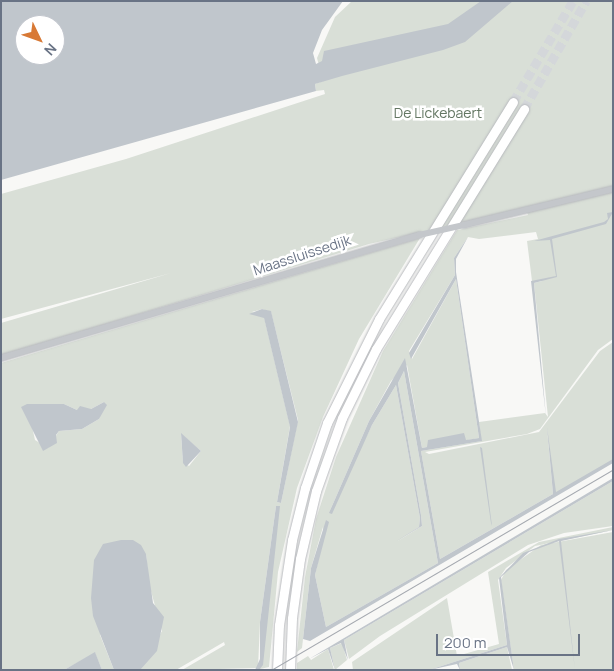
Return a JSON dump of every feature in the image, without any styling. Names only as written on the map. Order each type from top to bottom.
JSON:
[{"type":"highway","points":[[277,670],[280,618],[292,540],[305,488],[327,422],[379,320],[513,102]]},
{"type":"highway","points":[[290,670],[292,618],[300,559],[316,491],[342,418],[376,349],[524,109]]},
{"type":"street","name":"Maassluissedijk","points":[[1,358],[351,252],[613,189]]},
{"type":"green space","name":"De Lickebaert","points":[[352,1],[613,1],[613,339],[598,350],[540,429],[527,434],[425,452],[429,454],[539,432],[600,351],[613,342],[613,462],[555,496],[547,428],[553,494],[440,559],[421,451],[481,441],[479,422],[545,413],[548,417],[534,283],[542,281],[532,281],[527,241],[538,239],[536,232],[479,239],[468,237],[454,258],[455,275],[409,351],[412,359],[456,279],[479,438],[422,448],[407,365],[391,381],[369,421],[329,513],[372,425],[396,385],[420,518],[419,527],[396,542],[422,526],[398,383],[404,371],[438,563],[326,627],[315,575],[324,535],[323,527],[311,568],[302,648],[297,652],[305,577],[316,519],[336,457],[383,351],[457,230],[528,215],[526,209],[369,244],[1,356],[1,323],[171,273],[1,319],[1,194],[126,159],[325,94],[324,90],[316,91],[315,84],[323,81],[317,58],[335,17]]},
{"type":"green space","points":[[420,238],[359,339],[323,417],[297,488],[278,572],[269,667],[260,669],[279,506],[276,506],[260,622],[258,668],[182,670],[225,645],[224,642],[176,670],[140,670],[162,631],[149,584],[146,554],[100,635],[114,670],[102,670],[95,653],[64,670],[1,670],[1,363]],"holes":[[[262,309],[271,312],[298,420],[281,503],[277,502],[290,426],[264,317],[252,312]],[[104,402],[99,419],[82,429],[59,431],[48,448],[35,440],[27,404],[64,404],[77,410],[91,409]],[[181,434],[201,451],[189,466],[183,462]]]},
{"type":"green space","points":[[613,481],[613,526],[564,533],[528,545],[380,636],[349,659],[344,640]]},
{"type":"green space","points":[[613,527],[613,530],[535,546],[506,568],[498,580],[507,645],[429,670],[353,670],[352,662],[447,598],[457,656],[499,644],[488,572],[539,542]]},
{"type":"green space","points":[[613,532],[613,670],[514,670],[501,580],[506,570],[541,545]]},
{"type":"green space","points":[[342,643],[347,660],[335,670],[330,648]]},
{"type":"green space","points":[[507,647],[512,670],[460,670],[459,663]]},
{"type":"green space","points":[[328,649],[334,670],[297,670],[297,663],[308,656],[311,660]]},
{"type":"shaded area","points":[[1,1],[343,1],[322,30],[313,53],[316,64],[322,61],[324,51],[448,24],[481,1],[513,1],[465,42],[443,50],[315,84],[316,91],[1,180]]},
{"type":"shaded area","points":[[613,212],[606,224],[552,239],[557,277],[534,283],[546,417],[531,281],[556,276],[550,240],[534,241],[604,222],[608,219],[607,213]]},
{"type":"shaded area","points":[[468,237],[456,259],[456,272],[482,441],[421,451],[440,559],[553,494],[547,427],[556,492],[613,459],[613,463],[310,641],[303,639],[311,568],[326,520],[329,522],[315,575],[326,627],[438,563],[404,371],[398,383],[422,526],[395,542],[419,527],[420,518],[396,385],[372,425],[332,514],[329,513],[369,421],[405,358],[422,448],[427,447],[428,440],[464,433],[466,440],[479,438],[456,279],[411,359],[409,353],[455,275],[454,258]]},
{"type":"shaded area","points":[[262,309],[271,311],[298,422],[281,503],[277,502],[290,427],[264,318],[249,314]]},
{"type":"shaded area","points":[[104,402],[107,405],[99,419],[82,429],[59,431],[56,435],[57,443],[43,451],[21,407],[27,404],[64,404],[77,410],[80,406],[91,409]]},
{"type":"shaded area","points":[[181,433],[201,451],[186,467],[183,463]]},
{"type":"shaded area","points":[[480,447],[482,448],[492,526],[491,523]]},
{"type":"shaded area","points":[[613,478],[613,481],[344,640],[348,660],[341,643],[330,648],[335,670],[328,649],[309,659]]},
{"type":"shaded area","points":[[276,506],[280,506],[263,665],[259,670],[255,670],[260,659],[260,622]]},
{"type":"shaded area","points":[[613,530],[561,541],[575,670],[559,541],[529,552],[501,577],[514,670],[507,647],[459,663],[460,670],[457,664],[429,670],[507,645],[499,578],[523,553],[559,539]]},
{"type":"shaded area","points":[[121,540],[133,540],[141,545],[146,554],[153,603],[164,617],[157,651],[140,670],[114,670],[93,616],[91,598],[94,560],[103,544]]},
{"type":"shaded area","points":[[95,652],[102,670],[64,670]]},
{"type":"tunnel","points":[[513,102],[573,1]]},
{"type":"tunnel","points":[[524,109],[586,1]]},
{"type":"tram line","points":[[271,670],[613,469]]}]
